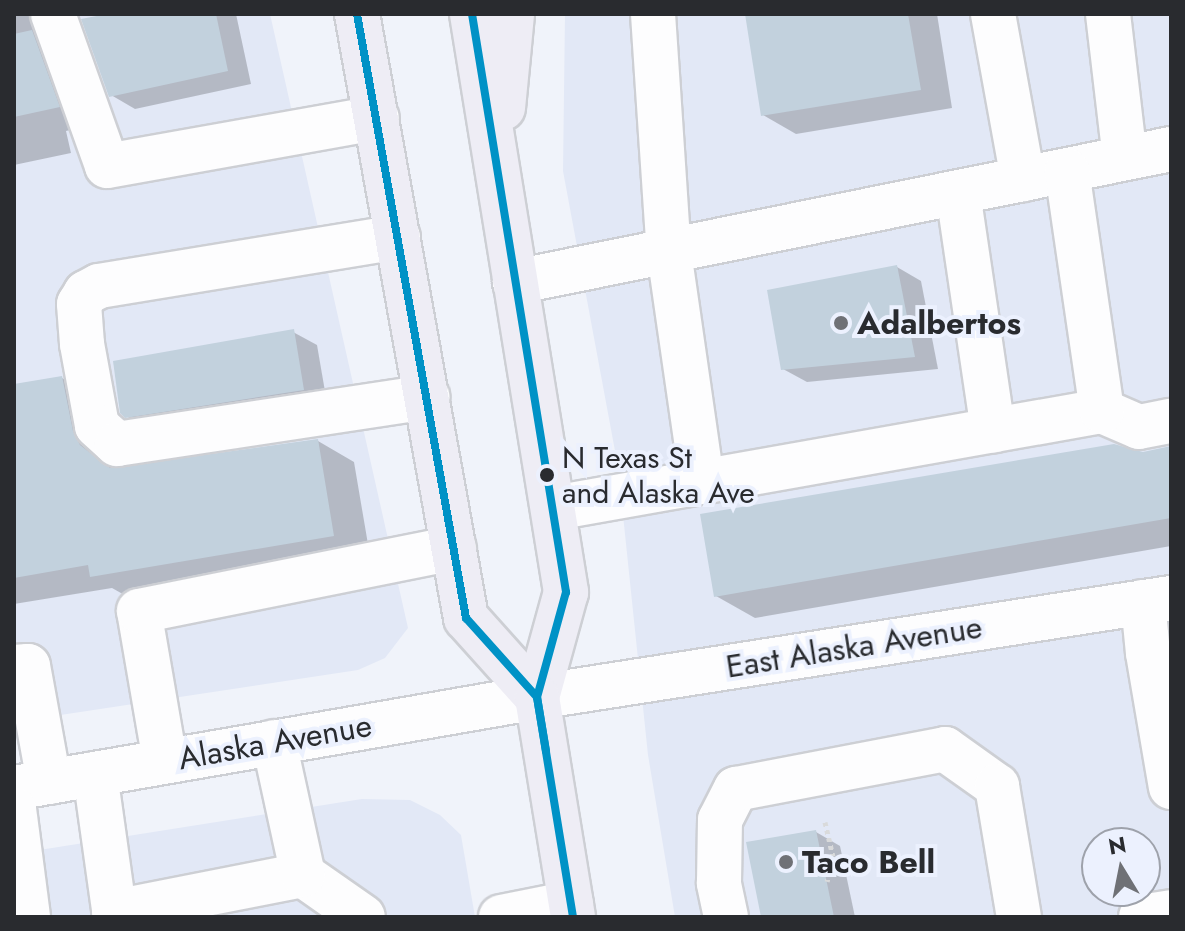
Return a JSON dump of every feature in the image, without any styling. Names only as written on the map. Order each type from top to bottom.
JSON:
[{"type":"main road","points":[[357,14],[466,618],[537,697]]},
{"type":"main road","points":[[472,14],[566,592],[537,697],[572,910]]},
{"type":"main road","points":[[497,178],[512,14]]},
{"type":"street","points":[[53,14],[107,166],[377,118]]},
{"type":"street","points":[[653,14],[669,252],[702,481]]},
{"type":"street","points":[[993,14],[1023,179]]},
{"type":"street","points":[[1108,14],[1125,158]]},
{"type":"street","points":[[515,282],[1171,149]]},
{"type":"street","points":[[1067,171],[1102,411]]},
{"type":"street","points":[[958,193],[993,430]]},
{"type":"street","points":[[398,237],[99,286],[86,293],[79,304],[82,344],[97,426],[117,444],[427,397]]},
{"type":"street","points":[[554,508],[1102,411],[1139,427],[1171,421]]},
{"type":"street","points":[[165,761],[139,611],[454,548]]},
{"type":"street","points":[[1157,600],[1171,787]]},
{"type":"street","name":"East Alaska Avenue","points":[[537,697],[1157,600]]},
{"type":"street","points":[[14,667],[28,666],[31,785]]},
{"type":"street","name":"Alaska Avenue","points":[[31,785],[537,697]]},
{"type":"street","points":[[274,742],[303,875],[363,917]]},
{"type":"street","points":[[726,917],[719,883],[720,820],[736,789],[945,749],[997,786],[1019,917]]},
{"type":"street","points":[[95,774],[115,914],[303,875]]},
{"type":"street","points":[[14,809],[28,917]]},
{"type":"street","points":[[501,917],[572,910]]},
{"type":"street","points":[[1141,917],[1171,912]]},
{"type":"shaded area","points":[[14,14],[270,14],[408,628],[385,658],[358,670],[14,722]]},
{"type":"shaded area","points":[[565,14],[1171,14],[1171,917],[675,917],[648,755],[618,467],[563,171]]},
{"type":"shaded area","points":[[362,799],[410,800],[440,815],[461,835],[475,917],[14,917],[14,854]]},
{"type":"building","points":[[107,14],[216,14],[228,71],[109,97],[81,19]]},
{"type":"building","points":[[745,14],[908,14],[921,90],[761,116]]},
{"type":"building","points":[[32,30],[60,107],[14,117],[14,34]]},
{"type":"building","name":"Adalbertos","points":[[897,265],[915,357],[781,370],[767,290]]},
{"type":"building","points":[[294,329],[304,390],[125,418],[120,413],[113,361]]},
{"type":"building","points":[[62,376],[73,431],[80,445],[110,468],[318,439],[334,536],[90,577],[88,565],[14,578],[14,384]]},
{"type":"building","points":[[1114,444],[1143,452],[1171,446],[1171,518],[714,597],[700,514]]},
{"type":"building","name":"Taco Bell","points":[[816,830],[834,917],[761,917],[746,842]]},
{"type":"transit line","points":[[357,14],[466,618],[537,697],[573,917]]},
{"type":"transit line","points":[[472,14],[566,592],[537,697],[546,751]]},
{"type":"place","name":"Adalbertos","points":[[841,323]]},
{"type":"place","name":"N Texas St and Alaska Ave","points":[[547,475]]},
{"type":"place","name":"Taco Bell","points":[[786,862]]}]
